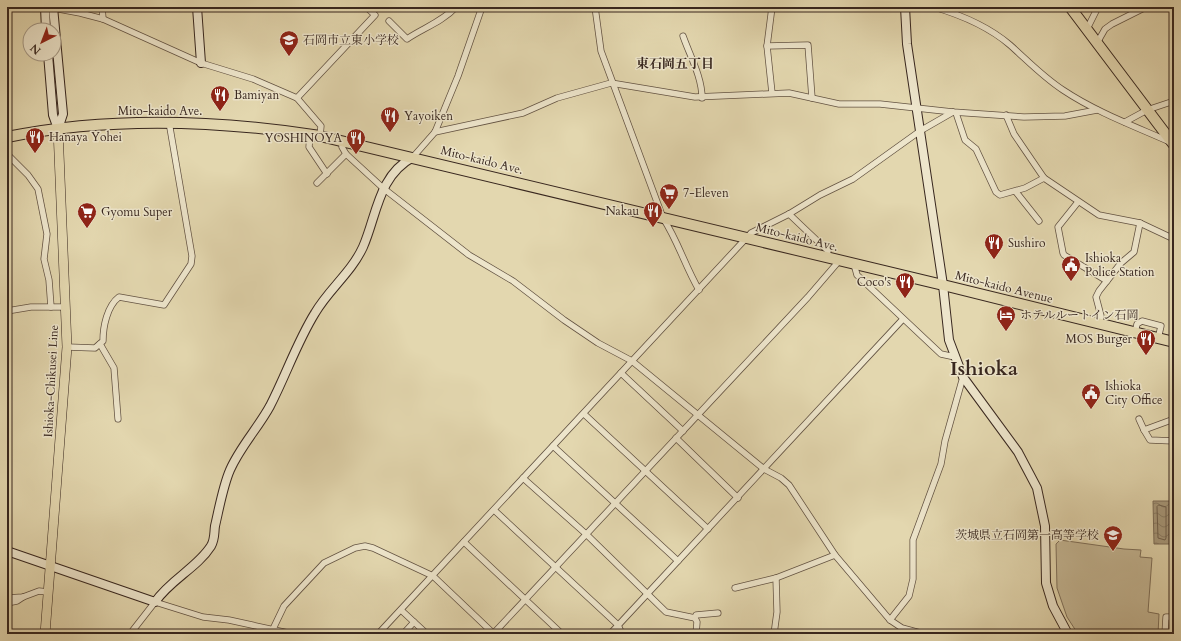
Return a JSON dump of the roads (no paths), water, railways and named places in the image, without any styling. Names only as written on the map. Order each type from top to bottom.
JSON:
[{"type":"highway","points":[[1070,7],[1174,144]]},
{"type":"highway","name":"Mito-kaido Ave.","points":[[7,137],[58,128],[120,123],[169,122],[229,125],[310,134],[412,157],[826,258],[944,285]]},
{"type":"highway","name":"Mito-kaido Avenue","points":[[944,285],[1174,342]]},
{"type":"main road","name":"Ishioka-Chikusei Line","points":[[45,634],[67,347],[58,128]]},
{"type":"street","points":[[102,7],[103,19]]},
{"type":"street","points":[[197,7],[201,63]]},
{"type":"street","points":[[297,98],[375,15],[366,7]]},
{"type":"street","points":[[389,21],[407,39],[419,30],[435,23],[456,7]]},
{"type":"street","points":[[130,634],[168,586],[198,560],[210,547],[214,540],[215,528],[231,468],[270,405],[314,314],[344,278],[357,257],[368,233],[387,180],[406,160],[412,157],[435,132],[458,76],[482,7]]},
{"type":"street","points":[[595,7],[601,51],[611,83],[663,218],[674,235],[687,269],[699,290]]},
{"type":"street","points":[[772,7],[767,46],[772,93]]},
{"type":"street","points":[[905,7],[907,44],[944,285],[948,333],[955,357],[964,377],[1018,452],[1037,488],[1045,526],[1046,584],[1053,606],[1068,634]]},
{"type":"street","points":[[934,7],[956,13],[993,33],[1009,44],[1038,72],[1063,91],[1097,110],[1174,144]]},
{"type":"street","points":[[1087,29],[1098,7]]},
{"type":"street","points":[[1097,43],[1106,29],[1112,24],[1146,7]]},
{"type":"street","points":[[7,8],[49,8],[80,13],[103,19],[201,63],[253,79],[297,98],[321,126],[320,136]]},
{"type":"street","points":[[47,22],[49,8]]},
{"type":"street","points":[[49,8],[62,114],[58,128]]},
{"type":"street","points":[[683,36],[700,82],[702,98]]},
{"type":"street","points":[[767,46],[808,45],[812,98]]},
{"type":"street","points":[[49,62],[53,115],[58,128]]},
{"type":"street","points":[[435,132],[523,113],[557,98],[611,83],[702,98],[772,93],[796,94],[839,104],[880,104],[917,109],[1024,117],[1065,116],[1097,110]]},
{"type":"street","points":[[1125,122],[1147,110],[1174,102]]},
{"type":"street","points":[[378,634],[747,238],[759,228],[789,214],[820,195],[853,179],[920,131],[954,112]]},
{"type":"street","points":[[954,112],[965,140],[976,149],[996,192],[1000,195],[1016,192],[1044,178]]},
{"type":"street","points":[[1006,115],[1014,134],[1044,178],[1099,216],[1140,223],[1174,239]]},
{"type":"street","points":[[67,347],[95,348],[100,344],[103,341],[103,330],[113,302],[119,297],[164,305],[191,264],[192,256],[169,122]]},
{"type":"street","points":[[310,134],[309,147],[327,174]]},
{"type":"street","points":[[342,141],[342,148],[346,154],[383,188],[469,255],[512,281],[564,320],[598,343],[632,361],[764,469],[790,485],[835,555],[890,620],[902,628],[924,634]]},
{"type":"street","points":[[7,154],[28,175],[38,189],[47,234],[44,259],[49,280],[51,307]]},
{"type":"street","points":[[317,182],[346,154]]},
{"type":"street","points":[[1016,192],[1040,221]]},
{"type":"street","points":[[1078,202],[1058,227],[1063,253],[1107,281]]},
{"type":"street","points":[[789,214],[828,251],[826,258]]},
{"type":"street","points":[[1099,324],[1100,316],[1096,297],[1121,264],[1134,252],[1140,223]]},
{"type":"street","points":[[273,629],[284,606],[324,563],[355,548],[365,546],[373,548],[433,576],[494,634],[524,599],[698,415],[839,261]]},
{"type":"street","points":[[854,264],[857,276],[941,354],[955,357]]},
{"type":"street","points":[[7,311],[66,307]]},
{"type":"street","points":[[610,634],[904,319]]},
{"type":"street","points":[[100,344],[114,368],[118,419]]},
{"type":"street","points":[[621,373],[683,431]]},
{"type":"street","points":[[890,620],[909,596],[913,579],[913,540],[941,464],[945,441],[964,377]]},
{"type":"street","points":[[584,414],[708,529]]},
{"type":"street","points":[[1139,419],[1150,440],[1174,442]]},
{"type":"street","points":[[1144,430],[1174,419]]},
{"type":"street","points":[[676,438],[738,498]]},
{"type":"street","points":[[553,446],[678,561]]},
{"type":"street","points":[[523,478],[586,534],[666,612],[695,618]]},
{"type":"street","points":[[494,510],[618,625],[622,634]]},
{"type":"street","points":[[464,542],[562,634]]},
{"type":"street","points":[[7,551],[156,602],[203,616],[293,634]]},
{"type":"street","points":[[735,588],[776,578],[835,555]]},
{"type":"street","points":[[774,634],[777,598],[776,578]]},
{"type":"street","points":[[7,603],[17,601],[38,591],[48,592]]},
{"type":"street","points":[[7,598],[23,597]]},
{"type":"street","points":[[401,610],[427,634]]},
{"type":"street","points":[[695,618],[696,615],[718,613]]},
{"type":"street","points":[[1165,634],[1166,617],[1174,617]]},
{"type":"street","points":[[695,618],[697,622],[696,634]]},
{"type":"street","points":[[403,634],[414,622]]},
{"type":"water","points":[[1153,501],[1170,501],[1171,544],[1154,544]]},
{"type":"place","name":"石岡市立東小学校","points":[[289,57]]},
{"type":"place","name":"Bamiyan","points":[[220,112]]},
{"type":"place","name":"Yayoiken","points":[[390,133]]},
{"type":"place","name":"Hanaya Yohei","points":[[35,154]]},
{"type":"place","name":"YOSHINOYA","points":[[356,155]]},
{"type":"place","name":"7-Eleven","points":[[669,210]]},
{"type":"place","name":"Nakau","points":[[653,228]]},
{"type":"place","name":"Gyomu Super","points":[[87,229]]},
{"type":"place","name":"Sushiro","points":[[994,260]]},
{"type":"place","name":"Ishioka Police Station","points":[[1071,282]]},
{"type":"place","name":"Coco's","points":[[905,299]]},
{"type":"place","name":"ホテルルートイン石岡","points":[[1006,332]]},
{"type":"place","name":"MOS Burger","points":[[1146,356]]},
{"type":"place","name":"Ishioka City Office","points":[[1091,410]]},
{"type":"place","name":"茨城県立石岡第一高等学校","points":[[1113,552]]},
{"type":"district","name":"東石岡五丁目","points":[[675,63]]},
{"type":"district","name":"Ishioka","points":[[984,368]]}]
